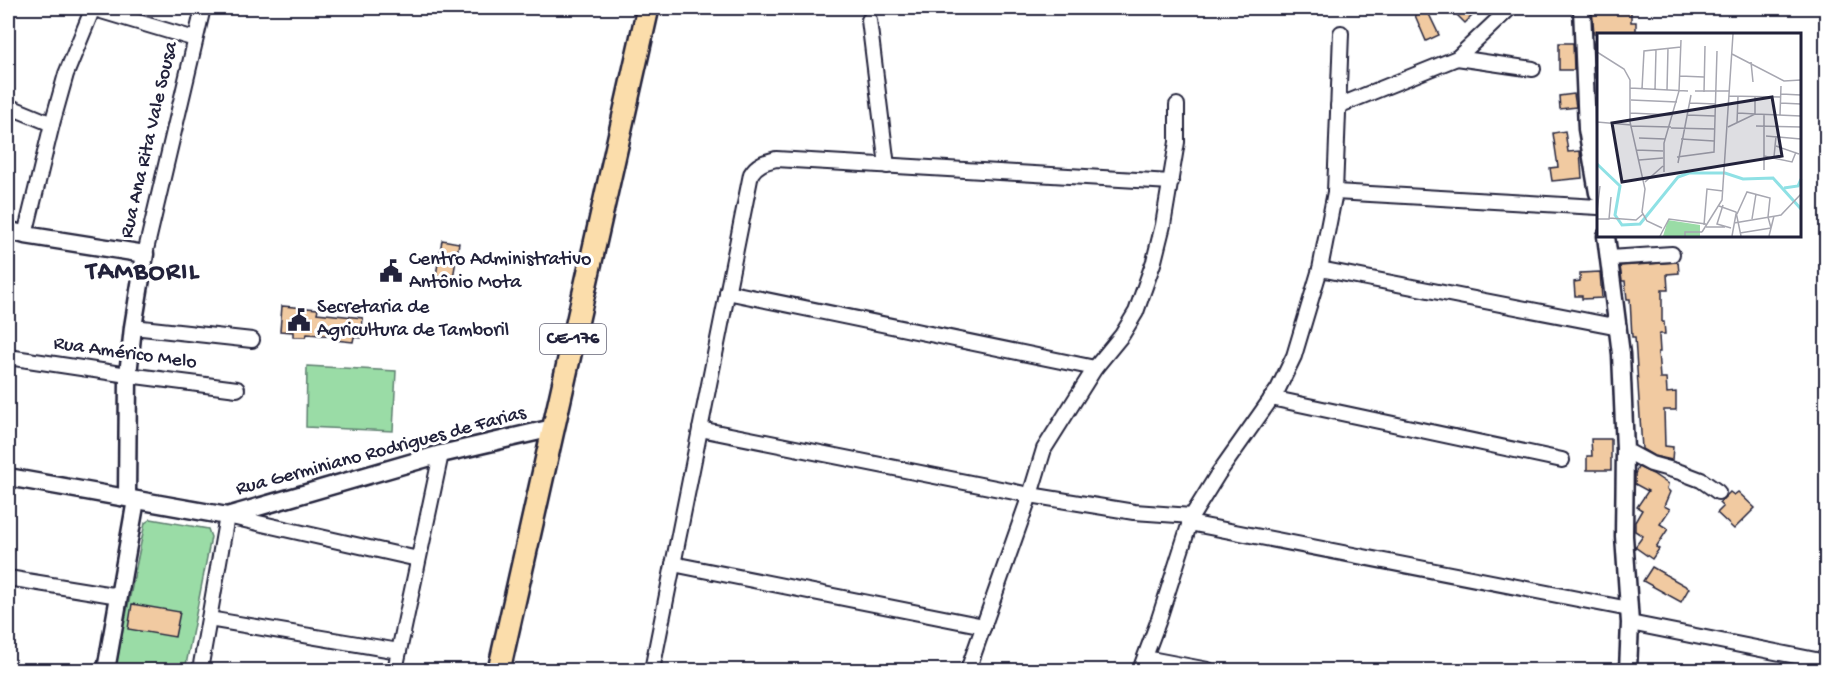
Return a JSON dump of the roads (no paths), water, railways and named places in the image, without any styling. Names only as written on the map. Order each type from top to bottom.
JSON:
[{"type":"main road","name":"CE-176","points":[[499,670],[648,8]]},
{"type":"street","points":[[25,235],[66,74],[92,8],[195,39]]},
{"type":"street","name":"Rua Ana Rita Vale Sousa","points":[[106,670],[132,499],[128,375],[133,327],[145,254],[202,8]]},
{"type":"street","points":[[1338,106],[1457,58],[1510,8]]},
{"type":"street","points":[[1582,8],[1587,129],[1597,182]]},
{"type":"street","points":[[869,20],[887,166]]},
{"type":"street","points":[[1208,670],[1143,664],[1191,520],[1218,474],[1278,388],[1294,356],[1320,269],[1335,192],[1341,33]]},
{"type":"street","points":[[1457,58],[1533,69]]},
{"type":"street","points":[[968,670],[1044,449],[1095,368],[1122,335],[1136,312],[1154,261],[1163,225],[1177,142],[1177,105]]},
{"type":"street","points":[[8,106],[52,124]]},
{"type":"street","points":[[652,670],[752,174],[759,165],[776,159],[1171,182]]},
{"type":"street","points":[[1335,192],[1597,207]]},
{"type":"street","points":[[8,230],[25,235],[145,254]]},
{"type":"street","points":[[1606,237],[1622,354],[1625,450],[1624,536],[1630,616],[1628,670]]},
{"type":"street","points":[[1609,258],[1672,254]]},
{"type":"street","points":[[1320,269],[1619,327]]},
{"type":"street","points":[[727,292],[1095,368]]},
{"type":"street","points":[[133,327],[252,340]]},
{"type":"street","name":"Rua Américo Melo","points":[[8,357],[237,389]]},
{"type":"street","points":[[1271,398],[1562,460]]},
{"type":"street","name":"Rua Germiniano Rodrigues de Farias","points":[[8,477],[227,516],[441,454],[553,428]]},
{"type":"street","points":[[700,429],[1030,495],[1191,520],[1630,616],[1827,662]]},
{"type":"street","points":[[1625,450],[1651,464],[1701,480],[1718,492]]},
{"type":"street","points":[[395,670],[441,454]]},
{"type":"street","points":[[200,670],[227,516],[418,559]]},
{"type":"street","points":[[673,564],[984,626]]},
{"type":"street","points":[[8,578],[119,596]]},
{"type":"street","points":[[209,619],[399,651]]},
{"type":"place","name":"Centro Administrativo Antônio Mota","points":[[391,271]]},
{"type":"place","name":"Secretaria de Agricultura de Tamboril","points":[[299,320]]},
{"type":"district","name":"TAMBORIL","points":[[143,273]]}]
